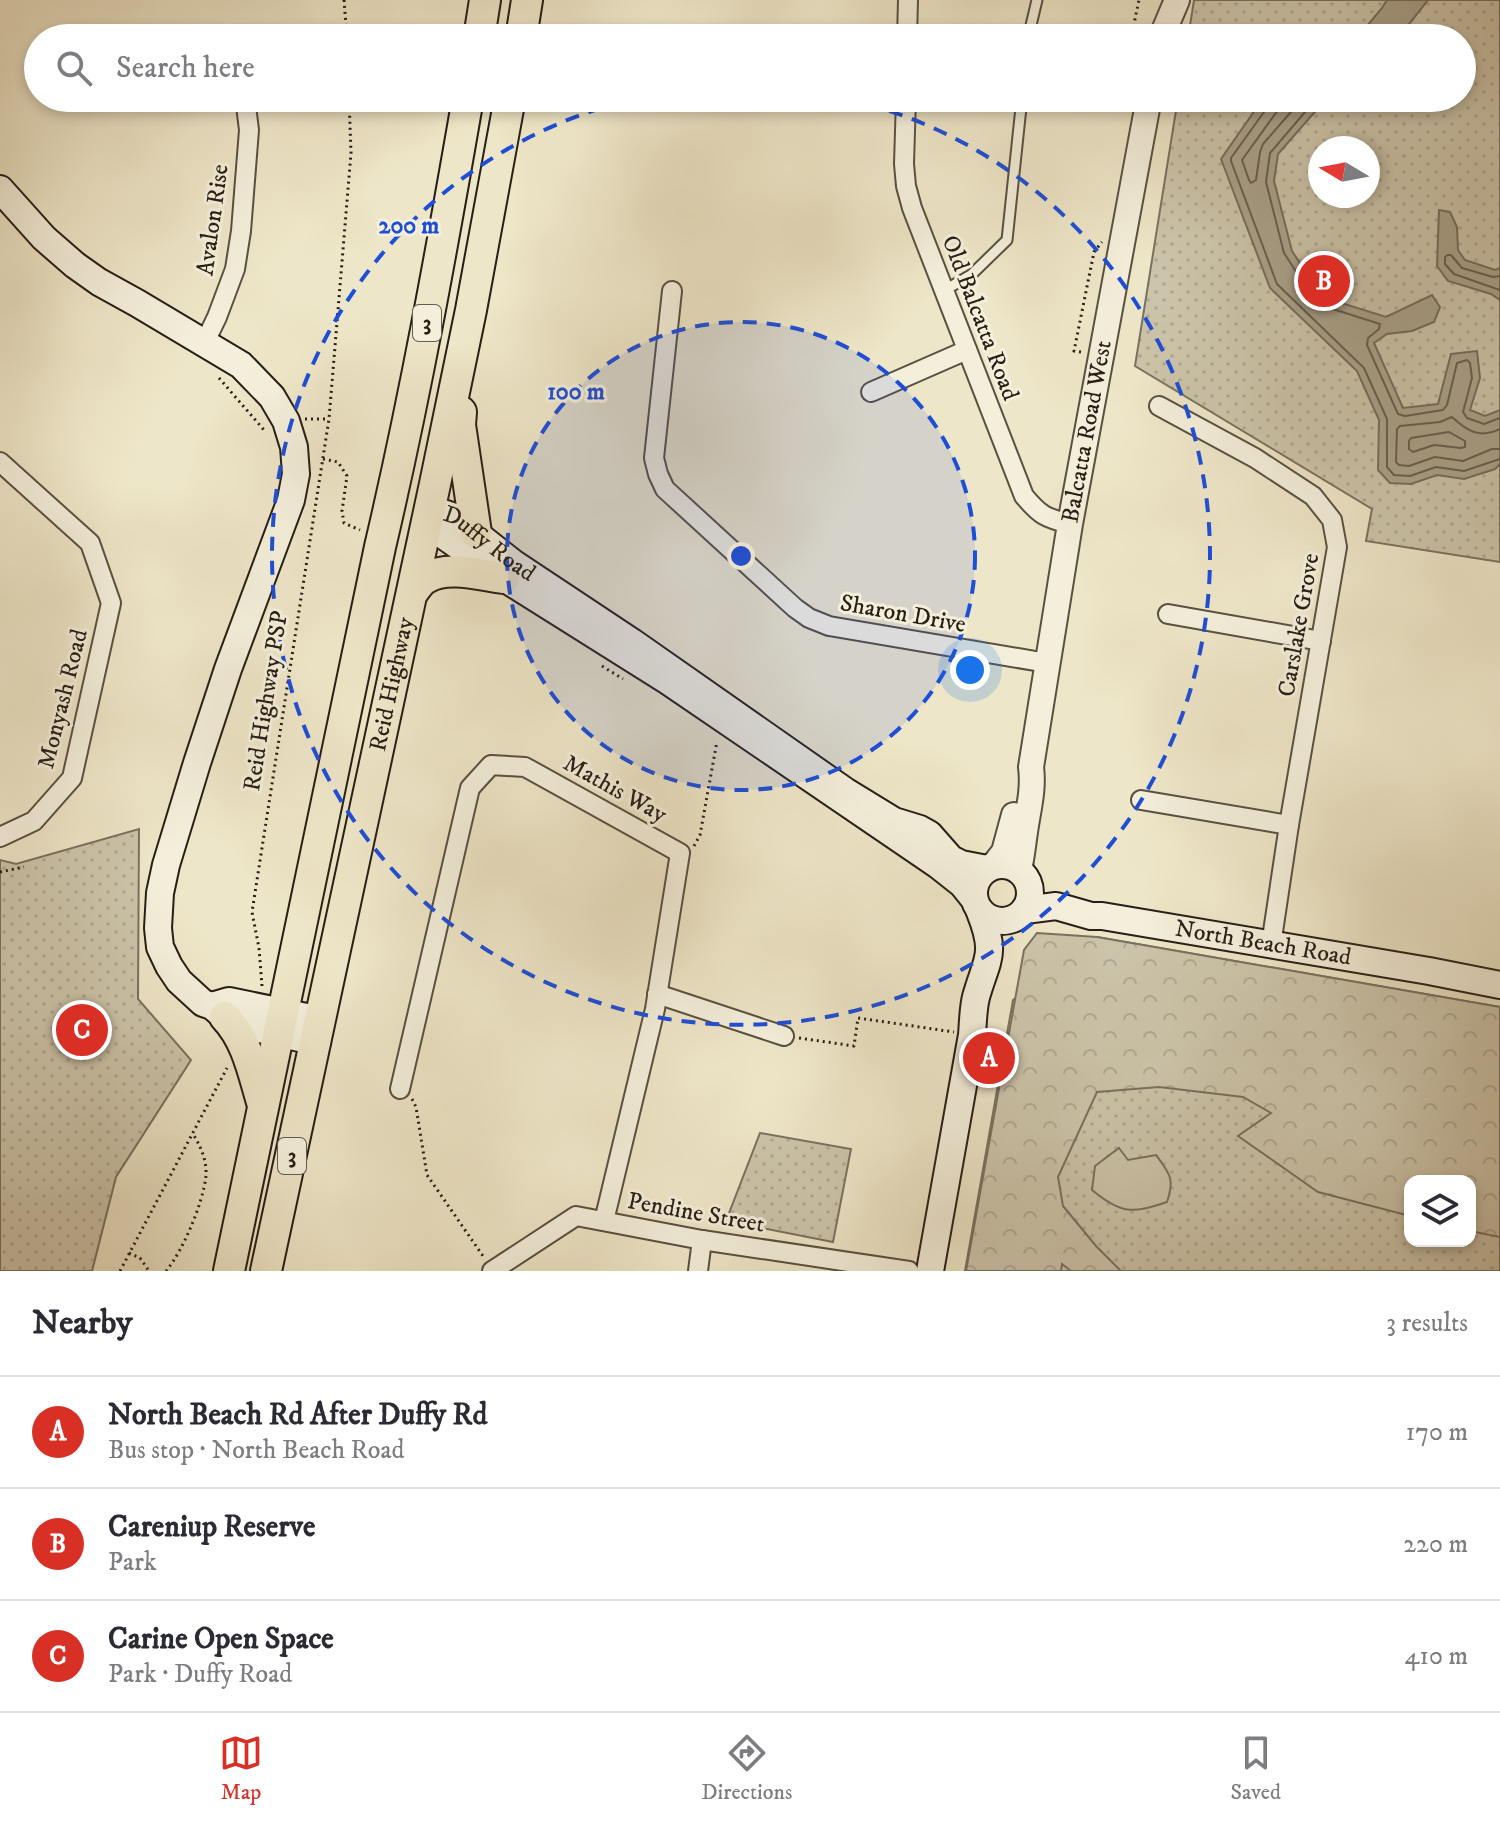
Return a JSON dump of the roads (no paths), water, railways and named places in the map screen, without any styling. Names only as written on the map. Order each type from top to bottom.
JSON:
[{"type":"highway","points":[[481,24],[485,0]]},
{"type":"highway","points":[[523,24],[527,0]]},
{"type":"highway","name":"Reid Highway","points":[[229,1271],[263,1108],[274,1017],[403,445],[466,112]]},
{"type":"highway","name":"Reid Highway","points":[[266,1271],[413,592],[471,310],[507,112]]},
{"type":"highway","points":[[471,310],[460,425],[476,533]]},
{"type":"highway","points":[[403,445],[403,465],[408,484],[428,514]]},
{"type":"highway","points":[[380,547],[406,515],[417,511],[428,514]]},
{"type":"highway","points":[[413,592],[423,579],[434,574],[462,572],[504,578]]},
{"type":"highway","points":[[218,1012],[237,1029],[263,1108]]},
{"type":"main road","points":[[0,189],[44,238],[75,265],[241,365],[272,397],[294,447],[296,474],[291,500],[228,669],[166,865],[160,893],[158,928],[164,957],[179,981],[203,1003],[256,1028],[274,1017],[319,1031]]},
{"type":"main road","name":"Duffy Road","points":[[977,906],[962,884],[938,865],[668,681],[504,578],[443,535],[428,514],[443,513],[455,517],[513,563],[845,791],[894,821],[929,834],[951,859],[1010,888]]},
{"type":"main road","points":[[930,1271],[972,1035],[975,1002],[989,961],[989,934],[977,906],[976,882],[1010,888]]},
{"type":"main road","points":[[977,906],[993,920],[1010,888]]},
{"type":"main road","points":[[947,1271],[1010,888]]},
{"type":"main road","name":"North Beach Road","points":[[1010,888],[1091,916],[1273,936],[1500,970]]},
{"type":"main road","name":"North Beach Road","points":[[1273,936],[1500,985]]},
{"type":"street","points":[[907,24],[908,0]]},
{"type":"street","points":[[1161,24],[1162,0]]},
{"type":"street","points":[[1166,24],[1177,0]]},
{"type":"street","name":"Avalon Rise","points":[[204,344],[235,269],[249,130],[247,112]]},
{"type":"street","name":"Old Balcatta Road","points":[[906,112],[906,186],[943,291],[1024,496],[1049,519],[1070,524]]},
{"type":"street","name":"Balcatta Road West","points":[[1010,888],[1004,852],[1022,783],[1031,767],[1070,524],[1146,112]]},
{"type":"street","name":"Sharon Drive","points":[[672,291],[654,458],[665,489],[809,618],[829,626],[1047,663]]},
{"type":"street","points":[[871,392],[967,350]]},
{"type":"street","name":"Carslake Grove","points":[[1159,406],[1255,458],[1313,496],[1332,520],[1337,547],[1273,936]]},
{"type":"street","name":"Monyash Road","points":[[0,462],[90,543],[111,603],[72,778],[34,821],[0,837]]},
{"type":"street","points":[[1168,614],[1321,641]]},
{"type":"street","name":"Mathis Way","points":[[400,1089],[470,788],[491,765],[525,767],[680,853],[657,994],[604,1221]]},
{"type":"street","points":[[1141,800],[1289,825]]},
{"type":"street","points":[[657,994],[784,1036]]},
{"type":"street","name":"Pendine Street","points":[[492,1270],[576,1216],[702,1240],[909,1271]]},
{"type":"street","points":[[698,1271],[702,1240]]},
{"type":"lane","points":[[1031,24],[1037,0]]},
{"type":"lane","points":[[943,291],[971,275],[1007,240],[1021,112]]},
{"type":"water","points":[[1387,0],[1428,0],[1409,24],[1369,24]]},
{"type":"water","points":[[1254,112],[1315,112],[1278,154],[1274,181],[1292,251],[1322,297],[1386,317],[1432,295],[1440,307],[1434,322],[1412,331],[1387,334],[1374,343],[1403,408],[1438,404],[1451,354],[1477,351],[1480,378],[1470,410],[1485,416],[1500,410],[1500,464],[1495,469],[1464,479],[1437,475],[1411,484],[1390,483],[1378,470],[1379,420],[1357,371],[1270,288],[1221,159]]},
{"type":"water","points":[[1439,210],[1450,212],[1457,227],[1458,250],[1465,260],[1495,270],[1500,268],[1500,300],[1491,294],[1448,281],[1437,266]]},
{"type":"place","name":"Careniup Reserve","points":[[1324,281]]},
{"type":"place","name":"Carine Open Space","points":[[82,1030]]},
{"type":"place","name":"North Beach Rd After Duffy Rd","points":[[989,1058]]}]
